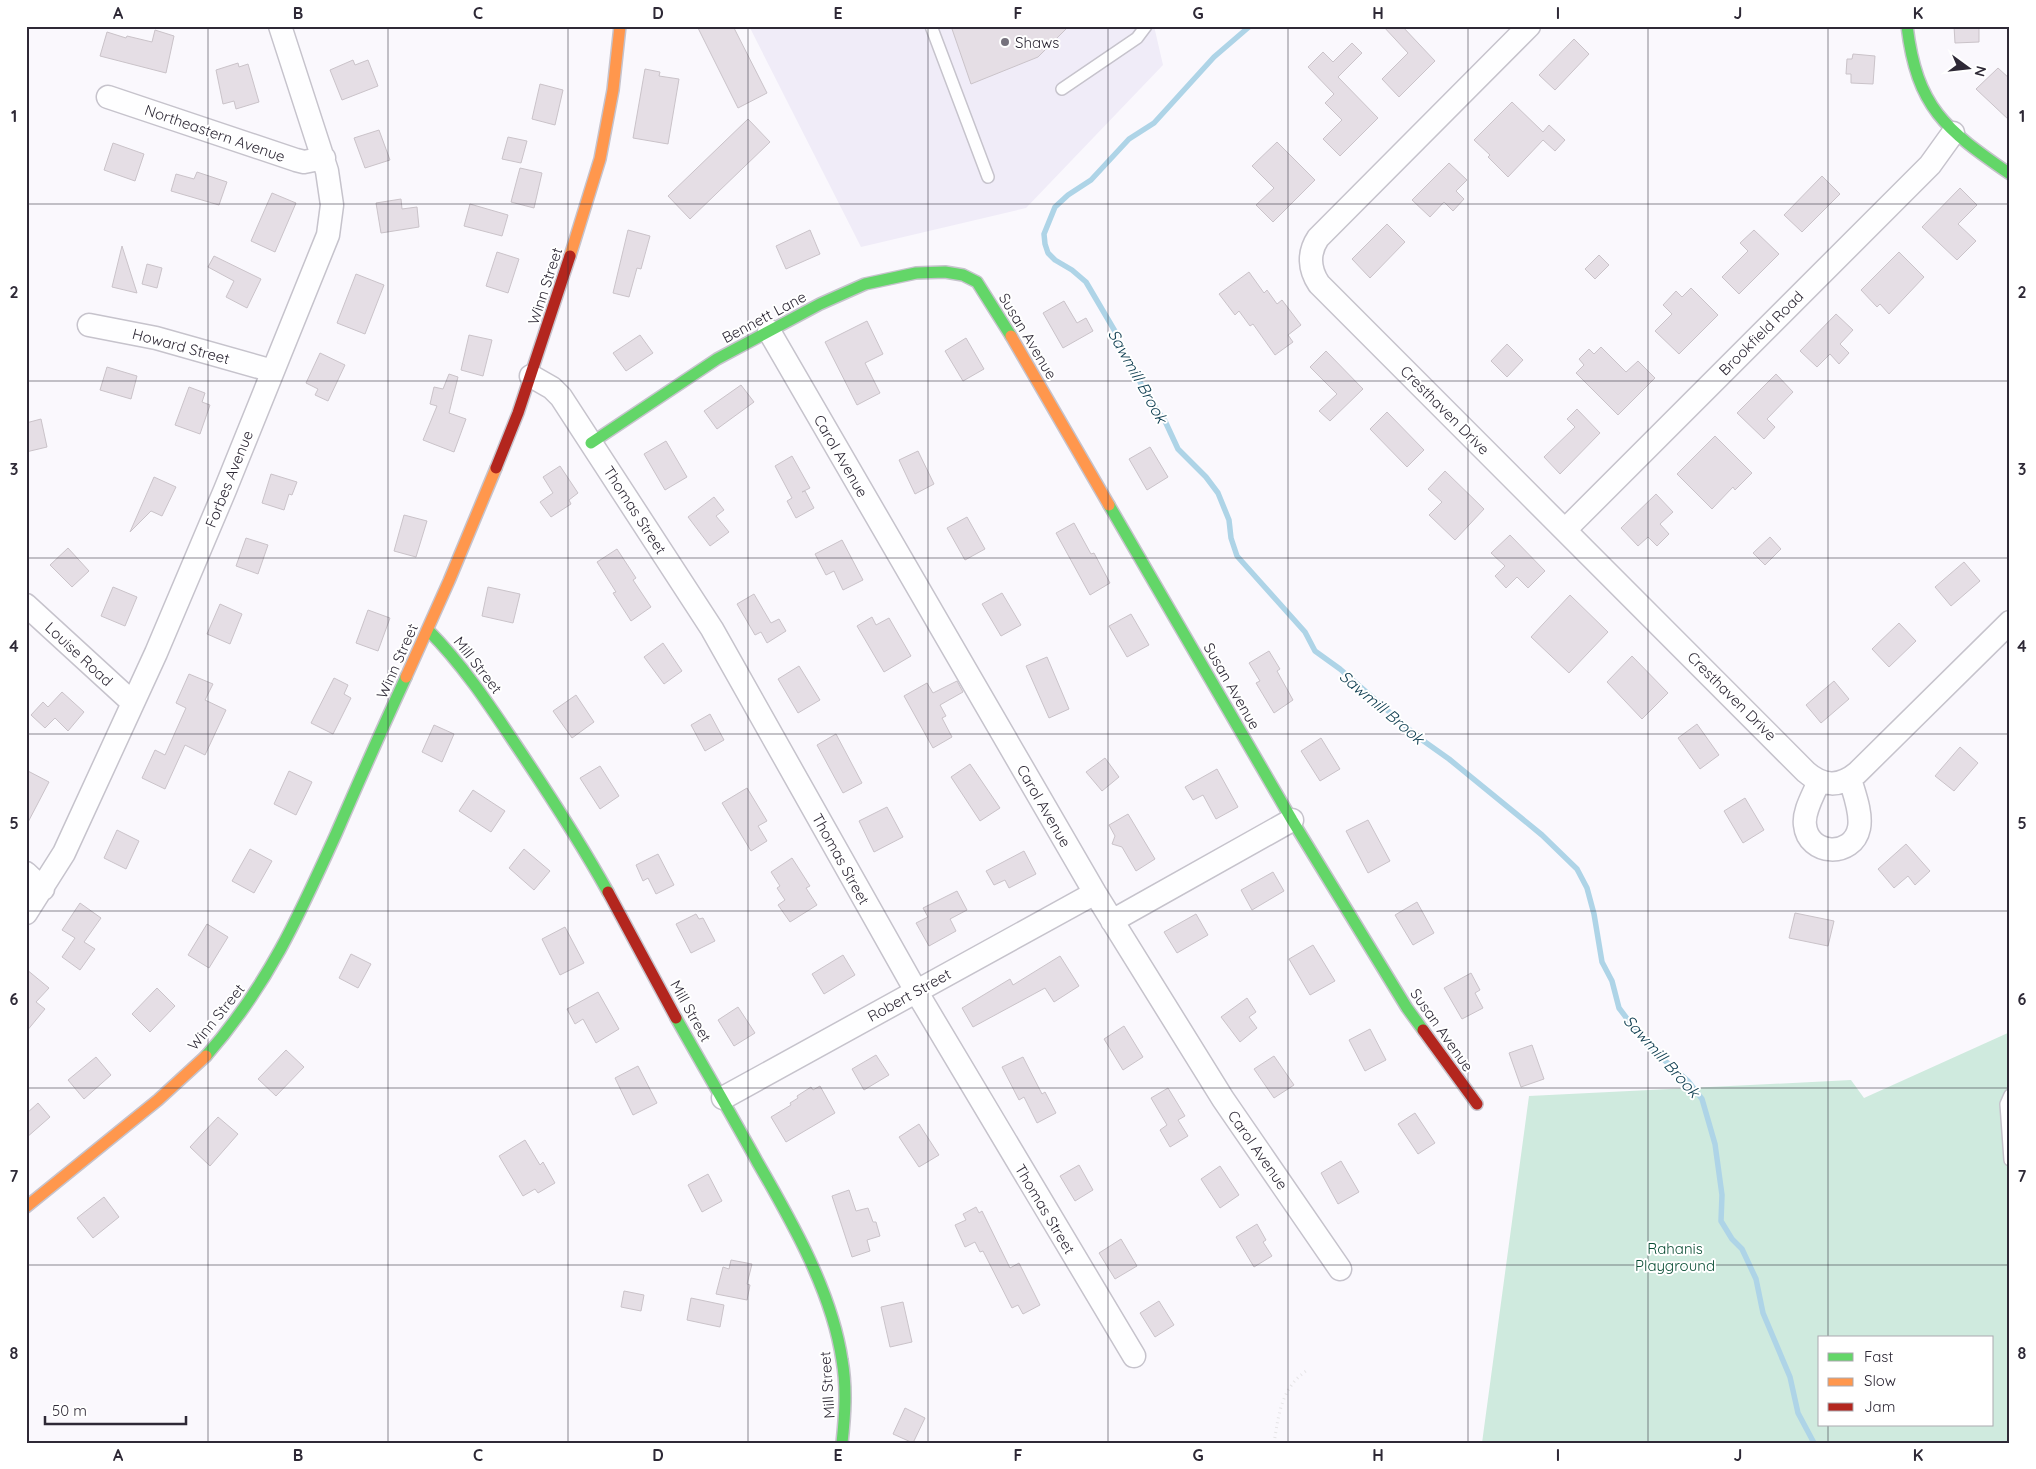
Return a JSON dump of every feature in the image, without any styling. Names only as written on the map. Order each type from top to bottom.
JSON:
[{"type":"street","name":"Forbes Avenue","points":[[26,913],[43,889],[72,838],[133,703],[215,514],[328,235],[332,216],[332,200],[324,158],[280,26]]},
{"type":"street","name":"Winn Street","points":[[26,1208],[158,1100],[218,1042],[253,996],[276,959],[301,912],[428,630],[490,486],[531,376],[600,159],[614,90],[620,26]]},
{"type":"street","name":"Cresthaven Drive","points":[[1529,26],[1322,234],[1314,247],[1311,261],[1314,276],[1322,288],[1806,772],[1819,782]]},
{"type":"street","points":[[1907,26],[1910,58],[1918,84],[1930,105],[1953,133],[2010,174]]},
{"type":"street","name":"Northeastern Avenue","points":[[108,97],[296,160],[306,161],[324,158]]},
{"type":"street","name":"Brookfield Road","points":[[1565,530],[1930,165],[1953,133]]},
{"type":"street","name":"Bennett Lane","points":[[591,442],[698,370],[820,304],[878,280],[926,272],[954,273],[971,278]]},
{"type":"street","name":"Susan Avenue","points":[[971,278],[981,287],[999,315],[1292,820],[1406,1008],[1477,1104]]},
{"type":"street","name":"Howard Street","points":[[89,325],[156,338],[273,371]]},
{"type":"street","name":"Carol Avenue","points":[[768,331],[1112,921],[1223,1098],[1340,1269]]},
{"type":"street","name":"Thomas Street","points":[[531,376],[558,393],[716,637],[916,991],[1134,1356]]},
{"type":"street","name":"Louise Road","points":[[26,605],[133,703]]},
{"type":"street","points":[[1850,779],[1857,804],[1858,830],[1850,843],[1836,850],[1820,847],[1812,841],[1806,831],[1806,816],[1819,782],[1838,784],[1850,779],[2010,622]]},
{"type":"street","name":"Mill Street","points":[[428,630],[451,653],[475,684],[570,827],[779,1199],[805,1252],[830,1313],[840,1344],[845,1423],[842,1443]]},
{"type":"street","points":[[1112,921],[1292,820]]},
{"type":"street","points":[[26,873],[43,889]]},
{"type":"street","name":"Robert Street","points":[[723,1098],[1095,893]]},
{"type":"lane","points":[[931,26],[988,177]]},
{"type":"lane","points":[[1062,89],[1137,38],[1146,26]]},
{"type":"lane","points":[[2010,1095],[2006,1104],[2010,1160]]},
{"type":"path","points":[[1274,1443],[1279,1410],[1283,1399],[1290,1385],[1300,1374],[1309,1369]]},
{"type":"shaded area","points":[[749,26],[1154,26],[1163,65],[1026,208],[861,247]]},
{"type":"green space","name":"Rahanis Playground","points":[[2010,1032],[2010,1443],[1482,1443],[1529,1096],[1851,1080],[1864,1098]]},
{"type":"building","points":[[697,26],[733,26],[767,93],[738,108]]},
{"type":"building","name":"Shaws","points":[[951,26],[1069,26],[1038,57],[971,84]]},
{"type":"building","points":[[1383,26],[1402,26],[1435,61],[1399,97],[1382,79],[1408,53]]},
{"type":"building","points":[[1954,26],[1979,26],[1979,42],[1955,43]]},
{"type":"building","points":[[155,30],[174,36],[166,73],[100,56],[107,32],[126,38],[127,36],[152,42]]},
{"type":"building","points":[[1574,39],[1589,54],[1555,90],[1539,75]]},
{"type":"building","points":[[1352,43],[1362,53],[1338,77],[1378,118],[1340,156],[1323,139],[1342,120],[1325,103],[1334,94],[1308,67],[1323,52],[1333,62]]},
{"type":"building","points":[[1853,54],[1875,56],[1873,84],[1851,83],[1851,74],[1846,74],[1847,59],[1852,59]]},
{"type":"building","points":[[353,60],[355,65],[368,60],[378,86],[342,100],[330,70]]},
{"type":"building","points":[[238,63],[239,67],[248,64],[259,102],[236,109],[234,101],[223,104],[216,70]]},
{"type":"building","points":[[1998,68],[2010,79],[2010,121],[1976,89]]},
{"type":"building","points":[[645,69],[660,72],[659,76],[679,79],[668,144],[633,138]]},
{"type":"building","points":[[540,84],[563,90],[555,125],[532,119]]},
{"type":"building","points":[[1512,102],[1543,132],[1549,125],[1565,140],[1555,151],[1543,140],[1508,177],[1488,157],[1490,155],[1474,140]]},
{"type":"building","points":[[748,119],[770,142],[690,219],[668,196]]},
{"type":"building","points":[[379,130],[390,160],[365,168],[354,138]]},
{"type":"building","points":[[508,137],[527,141],[521,163],[502,159]]},
{"type":"building","points":[[1277,142],[1315,180],[1273,222],[1256,205],[1274,188],[1252,166]]},
{"type":"building","points":[[113,143],[144,154],[135,181],[104,170]]},
{"type":"building","points":[[1449,163],[1467,180],[1456,191],[1464,199],[1453,211],[1444,202],[1430,217],[1412,200]]},
{"type":"building","points":[[520,168],[542,173],[534,208],[511,202]]},
{"type":"building","points":[[197,172],[227,182],[219,205],[171,191],[176,174],[194,179]]},
{"type":"building","points":[[1822,176],[1840,194],[1802,232],[1784,215]]},
{"type":"building","points":[[1960,188],[1977,205],[1958,224],[1976,241],[1957,260],[1922,227]]},
{"type":"building","points":[[272,193],[296,203],[275,252],[251,241]]},
{"type":"building","points":[[401,199],[402,209],[417,207],[419,227],[381,233],[376,203]]},
{"type":"building","points":[[470,204],[508,215],[502,236],[464,226]]},
{"type":"building","points":[[1387,224],[1405,242],[1370,278],[1352,259]]},
{"type":"building","points":[[628,230],[650,236],[641,269],[637,268],[629,297],[613,293]]},
{"type":"building","points":[[810,230],[820,254],[786,269],[776,246]]},
{"type":"building","points":[[1754,230],[1779,254],[1739,294],[1722,277],[1748,251],[1740,243]]},
{"type":"building","points":[[122,246],[137,293],[112,287]]},
{"type":"building","points":[[497,252],[519,259],[508,293],[486,286]]},
{"type":"building","points":[[1899,252],[1924,277],[1889,314],[1880,304],[1877,307],[1861,290]]},
{"type":"building","points":[[1599,255],[1609,265],[1595,279],[1585,269]]},
{"type":"building","points":[[214,256],[261,279],[247,308],[226,297],[234,281],[208,267]]},
{"type":"building","points":[[147,264],[162,268],[157,288],[142,284]]},
{"type":"building","points":[[1249,272],[1264,293],[1267,290],[1277,304],[1282,300],[1301,325],[1288,335],[1293,342],[1275,355],[1253,324],[1250,326],[1239,311],[1235,315],[1219,294]]},
{"type":"building","points":[[356,274],[384,285],[365,334],[337,323]]},
{"type":"building","points":[[1691,288],[1718,315],[1679,354],[1655,331],[1672,314],[1663,305],[1676,291],[1682,297]]},
{"type":"building","points":[[1064,301],[1077,323],[1086,318],[1093,331],[1063,348],[1043,313]]},
{"type":"building","points":[[1836,314],[1853,330],[1840,344],[1849,353],[1839,364],[1830,354],[1817,367],[1800,351]]},
{"type":"building","points":[[867,321],[883,354],[865,363],[880,393],[857,405],[825,342]]},
{"type":"building","points":[[469,335],[492,340],[483,376],[461,370]]},
{"type":"building","points":[[640,335],[653,353],[626,371],[613,353]]},
{"type":"building","points":[[966,338],[984,369],[963,381],[945,351]]},
{"type":"building","points":[[1507,344],[1523,360],[1507,377],[1491,361]]},
{"type":"building","points":[[1601,347],[1626,372],[1638,361],[1655,378],[1618,415],[1576,373],[1584,365],[1579,359],[1589,349],[1594,354]]},
{"type":"building","points":[[1326,351],[1363,389],[1330,421],[1319,411],[1337,394],[1310,367]]},
{"type":"building","points":[[320,353],[345,365],[328,401],[315,395],[318,389],[306,383]]},
{"type":"building","points":[[107,367],[137,376],[131,399],[100,390]]},
{"type":"building","points":[[449,374],[458,377],[449,413],[466,419],[454,452],[423,440],[437,406],[430,404],[434,387],[443,389]]},
{"type":"building","points":[[1776,374],[1793,392],[1767,419],[1775,427],[1764,439],[1737,413]]},
{"type":"building","points":[[741,385],[754,402],[717,429],[704,411]]},
{"type":"building","points":[[189,387],[205,393],[202,402],[210,405],[200,434],[175,425]]},
{"type":"building","points":[[1577,409],[1600,433],[1560,474],[1544,457],[1575,427],[1567,419]]},
{"type":"building","points":[[1387,412],[1424,450],[1407,467],[1370,429]]},
{"type":"building","points":[[41,419],[47,447],[26,452],[26,423]]},
{"type":"building","points":[[1715,436],[1752,473],[1735,490],[1733,487],[1712,509],[1677,474]]},
{"type":"building","points":[[666,441],[687,477],[665,490],[644,454]]},
{"type":"building","points":[[1150,447],[1168,477],[1147,490],[1129,459]]},
{"type":"building","points":[[918,451],[934,484],[915,494],[899,460]]},
{"type":"building","points":[[792,456],[810,488],[802,492],[805,491],[814,508],[796,518],[787,501],[792,498],[775,466]]},
{"type":"building","points":[[560,466],[578,493],[569,500],[571,504],[551,517],[540,502],[553,493],[543,477]]},
{"type":"building","points":[[1445,471],[1484,509],[1455,540],[1429,515],[1442,502],[1428,489]]},
{"type":"building","points":[[271,474],[297,482],[292,495],[289,494],[284,510],[262,503]]},
{"type":"building","points":[[154,477],[176,487],[162,516],[151,511],[130,532]]},
{"type":"building","points":[[1656,494],[1673,512],[1660,524],[1669,534],[1657,546],[1648,537],[1638,546],[1621,528]]},
{"type":"building","points":[[714,497],[724,510],[716,516],[729,532],[710,546],[688,517]]},
{"type":"building","points":[[404,515],[427,521],[416,557],[394,551]]},
{"type":"building","points":[[967,517],[985,549],[965,560],[947,528]]},
{"type":"building","points":[[1074,523],[1091,554],[1094,553],[1110,583],[1090,595],[1056,533]]},
{"type":"building","points":[[1510,535],[1545,571],[1528,588],[1517,577],[1506,588],[1495,576],[1505,566],[1491,553]]},
{"type":"building","points":[[1770,537],[1781,549],[1765,565],[1753,553]]},
{"type":"building","points":[[246,538],[268,545],[258,574],[236,566]]},
{"type":"building","points":[[842,540],[863,580],[843,590],[834,571],[826,575],[815,554]]},
{"type":"building","points":[[68,548],[89,571],[72,587],[50,565]]},
{"type":"building","points":[[617,549],[636,578],[633,580],[651,607],[631,621],[613,593],[616,592],[597,562]]},
{"type":"building","points":[[1964,562],[1980,581],[1951,606],[1935,587]]},
{"type":"building","points":[[113,587],[137,597],[125,626],[101,616]]},
{"type":"building","points":[[488,587],[520,594],[513,623],[482,616]]},
{"type":"building","points":[[1002,593],[1021,625],[1001,636],[982,604]]},
{"type":"building","points":[[754,594],[771,623],[779,619],[786,631],[767,643],[761,632],[755,635],[737,604]]},
{"type":"building","points":[[1570,595],[1608,632],[1569,673],[1531,637]]},
{"type":"building","points":[[220,604],[242,614],[230,644],[207,634]]},
{"type":"building","points":[[368,610],[390,618],[378,651],[356,643]]},
{"type":"building","points":[[1131,614],[1149,645],[1127,657],[1109,626]]},
{"type":"building","points":[[872,617],[876,625],[889,618],[911,656],[884,672],[857,626]]},
{"type":"building","points":[[1899,623],[1916,641],[1889,667],[1872,649]]},
{"type":"building","points":[[663,643],[682,671],[664,684],[644,657]]},
{"type":"building","points":[[1269,651],[1280,669],[1277,671],[1293,700],[1274,713],[1256,683],[1260,681],[1249,663]]},
{"type":"building","points":[[1632,656],[1668,693],[1642,719],[1607,682]]},
{"type":"building","points":[[1047,657],[1069,709],[1049,718],[1026,666]]},
{"type":"building","points":[[799,666],[820,700],[798,713],[778,679]]},
{"type":"building","points":[[189,674],[213,684],[205,700],[226,710],[205,755],[185,745],[165,789],[142,778],[155,750],[165,755],[186,708],[176,703]]},
{"type":"building","points":[[334,678],[348,685],[344,694],[351,698],[333,734],[311,723]]},
{"type":"building","points":[[957,681],[963,692],[940,705],[946,716],[942,718],[952,737],[933,748],[904,696],[927,683],[933,693]]},
{"type":"building","points":[[1834,681],[1849,699],[1821,723],[1806,705]]},
{"type":"building","points":[[62,692],[84,712],[68,731],[55,718],[45,728],[31,715],[43,702],[48,707]]},
{"type":"building","points":[[576,695],[594,722],[572,738],[553,711]]},
{"type":"building","points":[[710,714],[724,740],[705,751],[691,725]]},
{"type":"building","points":[[1697,724],[1719,755],[1700,769],[1678,738]]},
{"type":"building","points":[[434,725],[454,734],[442,762],[422,752]]},
{"type":"building","points":[[836,734],[862,783],[843,793],[817,745]]},
{"type":"building","points":[[1321,738],[1340,769],[1320,781],[1301,751]]},
{"type":"building","points":[[1960,747],[1978,763],[1954,791],[1935,776]]},
{"type":"building","points":[[1105,758],[1119,777],[1102,791],[1086,772]]},
{"type":"building","points":[[970,764],[1000,808],[980,821],[951,777]]},
{"type":"building","points":[[600,766],[619,796],[600,809],[580,778]]},
{"type":"building","points":[[1217,769],[1238,807],[1216,819],[1203,795],[1193,800],[1185,787]]},
{"type":"building","points":[[26,770],[49,782],[26,826]]},
{"type":"building","points":[[289,771],[312,782],[296,815],[274,804]]},
{"type":"building","points":[[747,788],[767,821],[758,826],[767,841],[751,851],[722,803]]},
{"type":"building","points":[[473,790],[505,811],[491,832],[459,811]]},
{"type":"building","points":[[1745,798],[1764,830],[1743,843],[1724,811]]},
{"type":"building","points":[[887,807],[903,837],[874,852],[859,821]]},
{"type":"building","points":[[1128,814],[1155,859],[1136,871],[1122,847],[1112,844],[1115,836],[1109,825]]},
{"type":"building","points":[[1368,820],[1390,861],[1368,873],[1346,831]]},
{"type":"building","points":[[117,830],[139,841],[126,869],[104,858]]},
{"type":"building","points":[[1906,844],[1930,871],[1915,885],[1908,876],[1894,888],[1878,869]]},
{"type":"building","points":[[250,849],[272,861],[254,893],[232,881]]},
{"type":"building","points":[[524,849],[550,871],[534,890],[509,868]]},
{"type":"building","points":[[1024,851],[1036,874],[1009,888],[1005,880],[994,885],[986,871]]},
{"type":"building","points":[[658,854],[674,885],[656,894],[648,878],[643,881],[636,865]]},
{"type":"building","points":[[792,858],[810,886],[806,888],[817,905],[790,922],[778,905],[785,900],[777,888],[780,886],[771,872]]},
{"type":"building","points":[[1273,872],[1284,891],[1252,910],[1241,890]]},
{"type":"building","points":[[957,891],[967,910],[950,919],[956,931],[929,946],[916,923],[928,917],[923,908]]},
{"type":"building","points":[[1417,902],[1434,933],[1413,945],[1395,915]]},
{"type":"building","points":[[80,903],[101,918],[84,942],[95,949],[80,970],[62,957],[75,938],[62,930]]},
{"type":"building","points":[[1795,913],[1834,921],[1828,946],[1789,938]]},
{"type":"building","points":[[696,914],[699,919],[703,918],[715,941],[691,953],[676,924]]},
{"type":"building","points":[[1196,914],[1208,935],[1177,953],[1164,932]]},
{"type":"building","points":[[207,924],[228,937],[209,968],[188,955]]},
{"type":"building","points":[[565,927],[584,963],[560,975],[542,939]]},
{"type":"building","points":[[1313,945],[1335,981],[1310,995],[1289,959]]},
{"type":"building","points":[[351,954],[371,964],[358,988],[339,978]]},
{"type":"building","points":[[843,955],[855,975],[824,994],[812,974]]},
{"type":"building","points":[[1060,956],[1079,986],[1054,1002],[1045,988],[973,1027],[962,1008],[1010,979],[1013,985]]},
{"type":"building","points":[[26,969],[49,988],[36,1002],[45,1009],[26,1032]]},
{"type":"building","points":[[1471,973],[1480,990],[1475,993],[1483,1008],[1462,1019],[1444,988]]},
{"type":"building","points":[[157,988],[175,1006],[150,1032],[132,1014]]},
{"type":"building","points":[[598,992],[619,1029],[596,1043],[583,1019],[575,1024],[567,1009]]},
{"type":"building","points":[[1247,998],[1256,1012],[1249,1017],[1257,1028],[1240,1042],[1221,1017]]},
{"type":"building","points":[[738,1007],[755,1033],[734,1046],[718,1020]]},
{"type":"building","points":[[1124,1026],[1143,1057],[1123,1070],[1104,1039]]},
{"type":"building","points":[[1370,1029],[1386,1060],[1365,1071],[1349,1040]]},
{"type":"building","points":[[1532,1045],[1544,1079],[1521,1087],[1509,1053]]},
{"type":"building","points":[[286,1050],[304,1067],[276,1096],[258,1079]]},
{"type":"building","points":[[876,1055],[889,1075],[864,1090],[852,1069]]},
{"type":"building","points":[[1274,1056],[1294,1085],[1274,1098],[1254,1069]]},
{"type":"building","points":[[96,1057],[111,1075],[84,1099],[68,1080]]},
{"type":"building","points":[[1023,1057],[1042,1094],[1045,1092],[1056,1113],[1037,1123],[1024,1097],[1019,1100],[1002,1067]]},
{"type":"building","points":[[638,1066],[657,1103],[633,1115],[615,1078]]},
{"type":"building","points":[[820,1086],[835,1113],[786,1142],[771,1117],[791,1105],[790,1103],[798,1098],[797,1096],[811,1087],[813,1090]]},
{"type":"building","points":[[1168,1088],[1185,1116],[1178,1120],[1188,1136],[1170,1147],[1160,1130],[1167,1125],[1151,1098]]},
{"type":"building","points":[[38,1103],[50,1117],[26,1138],[26,1114]]},
{"type":"building","points":[[1415,1113],[1435,1143],[1418,1154],[1398,1124]]},
{"type":"building","points":[[218,1117],[238,1134],[210,1166],[190,1147]]},
{"type":"building","points":[[919,1124],[939,1155],[919,1167],[899,1137]]},
{"type":"building","points":[[525,1140],[540,1165],[543,1162],[555,1183],[538,1193],[535,1189],[523,1196],[499,1156]]},
{"type":"building","points":[[1341,1161],[1359,1192],[1338,1204],[1321,1173]]},
{"type":"building","points":[[1079,1165],[1093,1190],[1075,1201],[1060,1176]]},
{"type":"building","points":[[1220,1166],[1239,1195],[1220,1208],[1201,1179]]},
{"type":"building","points":[[708,1174],[722,1201],[702,1212],[688,1185]]},
{"type":"building","points":[[849,1190],[856,1211],[868,1208],[873,1222],[876,1222],[880,1236],[867,1240],[870,1251],[852,1257],[832,1196]]},
{"type":"building","points":[[104,1197],[119,1217],[93,1238],[77,1218]]},
{"type":"building","points":[[976,1207],[979,1213],[982,1211],[1010,1268],[1019,1263],[1040,1305],[1023,1314],[1018,1305],[1012,1308],[983,1251],[980,1252],[975,1242],[965,1247],[955,1225],[966,1220],[963,1214]]},
{"type":"building","points":[[1257,1224],[1266,1240],[1263,1242],[1272,1256],[1254,1267],[1236,1237]]},
{"type":"building","points":[[1121,1239],[1137,1266],[1115,1279],[1099,1253]]},
{"type":"building","points":[[731,1260],[752,1264],[747,1284],[750,1285],[747,1300],[716,1294],[723,1267],[729,1269]]},
{"type":"building","points":[[624,1291],[644,1295],[641,1311],[621,1307]]},
{"type":"building","points":[[691,1298],[724,1305],[720,1327],[687,1320]]},
{"type":"building","points":[[1159,1301],[1174,1325],[1155,1337],[1140,1313]]},
{"type":"building","points":[[903,1302],[912,1342],[890,1347],[881,1307]]},
{"type":"building","points":[[905,1408],[925,1418],[913,1443],[893,1434]]},
{"type":"waterway","name":"Sawmill Brook","points":[[1250,26],[1214,57],[1154,123],[1129,139],[1091,180],[1068,195],[1055,207],[1044,234],[1048,253],[1086,282],[1116,333],[1147,395],[1165,421],[1178,449],[1206,477],[1218,493],[1229,520],[1231,538],[1237,556],[1305,632],[1315,651],[1340,669],[1418,737],[1449,759],[1542,835],[1577,869],[1587,888],[1594,914],[1602,962],[1612,981],[1619,1008],[1646,1044],[1688,1081],[1702,1099],[1715,1144],[1722,1195],[1721,1221],[1732,1239],[1742,1249],[1756,1279],[1763,1313],[1790,1377],[1798,1413],[1814,1443]]},
{"type":"traffic: fast","points":[[1907,26],[1918,77],[1927,97],[1938,114],[1951,129],[2010,174]]},
{"type":"traffic: fast","points":[[591,443],[717,359],[820,304],[865,284],[916,273],[945,272],[963,275],[977,282],[1011,336]]},
{"type":"traffic: fast","points":[[1109,505],[1292,820],[1407,1008],[1423,1030]]},
{"type":"traffic: fast","points":[[428,630],[463,670],[494,713],[563,816],[608,892]]},
{"type":"traffic: fast","points":[[206,1056],[247,1004],[295,922],[406,677]]},
{"type":"traffic: fast","points":[[676,1018],[784,1209],[820,1283],[837,1334],[844,1370],[845,1402],[842,1443]]},
{"type":"traffic: slow","points":[[570,256],[600,159],[613,90],[620,26]]},
{"type":"traffic: slow","points":[[1011,336],[1109,505]]},
{"type":"traffic: slow","points":[[406,677],[449,581],[496,468]]},
{"type":"traffic: slow","points":[[26,1207],[158,1100],[206,1056]]},
{"type":"traffic: jam","points":[[496,468],[518,413],[570,256]]},
{"type":"traffic: jam","points":[[608,892],[676,1018]]},
{"type":"traffic: jam","points":[[1423,1030],[1477,1104]]},
{"type":"place","name":"Shaws","points":[[1005,42]]}]
